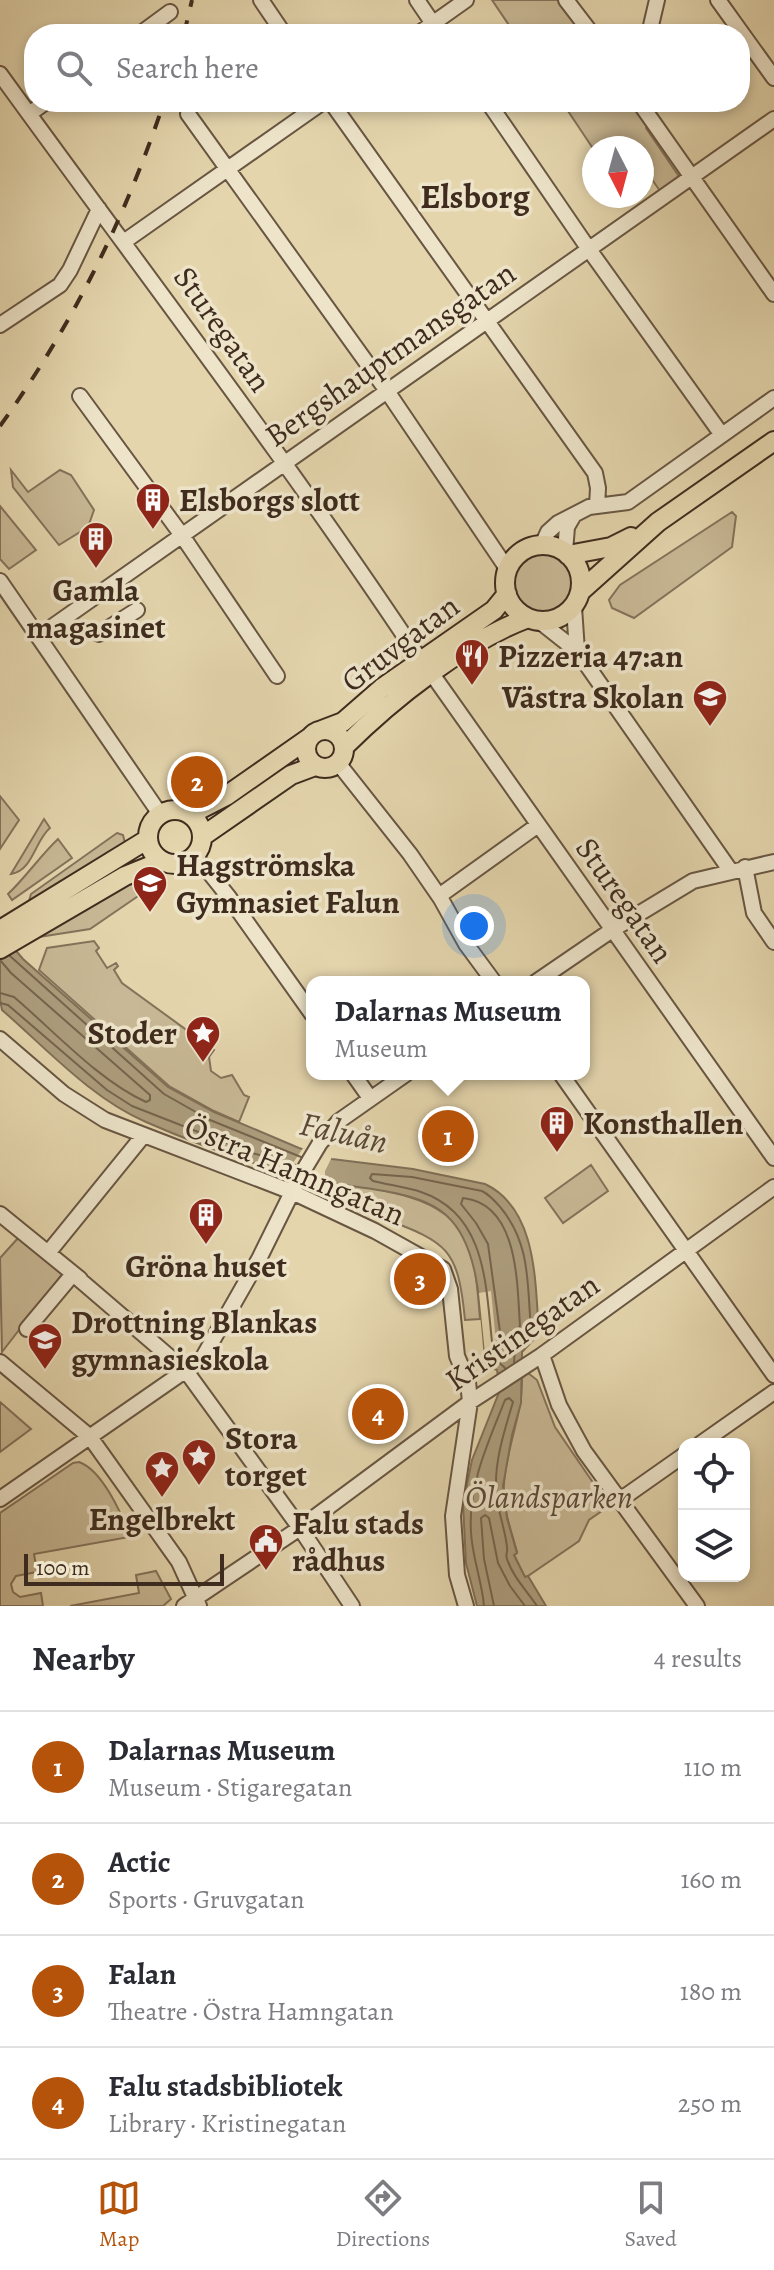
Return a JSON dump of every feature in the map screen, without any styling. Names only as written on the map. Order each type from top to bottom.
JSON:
[{"type":"main road","points":[[658,522],[555,620],[533,620],[514,608],[507,594],[508,570],[521,553],[542,545],[567,554],[611,547],[658,522],[774,441]]},
{"type":"main road","points":[[567,554],[579,571],[577,599]]},
{"type":"main road","name":"Gruvgatan","points":[[341,755],[379,712],[494,610],[507,594]]},
{"type":"main road","name":"Gruvgatan","points":[[191,814],[226,796],[316,734],[343,722],[382,688],[504,627],[533,620]]},
{"type":"main road","points":[[334,732],[343,741],[341,755],[327,768],[310,762],[306,750],[316,734],[334,732]]},
{"type":"main road","points":[[203,836],[291,775],[315,766]]},
{"type":"main road","points":[[170,810],[191,814],[200,824],[203,836],[201,848],[184,863],[162,861],[150,848],[149,830],[160,814],[170,810]]},
{"type":"main road","points":[[0,949],[10,931],[148,839]]},
{"type":"main road","points":[[10,931],[162,861]]},
{"type":"street","points":[[261,0],[277,24]]},
{"type":"street","points":[[417,0],[433,24]]},
{"type":"street","points":[[441,24],[466,0]]},
{"type":"street","points":[[566,0],[584,24]]},
{"type":"street","points":[[651,24],[657,0]]},
{"type":"street","points":[[718,0],[735,24]]},
{"type":"street","points":[[154,24],[170,12]]},
{"type":"street","points":[[750,45],[774,78]]},
{"type":"street","name":"Sturegatan","points":[[0,74],[24,107]]},
{"type":"street","points":[[125,241],[309,112]]},
{"type":"street","points":[[338,112],[595,473],[597,506]]},
{"type":"street","points":[[495,112],[722,435]]},
{"type":"street","points":[[646,112],[774,294]]},
{"type":"street","name":"Sturegatan","points":[[29,114],[125,241],[367,579],[426,668],[774,1158]]},
{"type":"street","points":[[188,114],[387,391],[508,570]]},
{"type":"street","name":"Bergshauptmansgatan","points":[[39,636],[774,119]]},
{"type":"street","points":[[0,325],[60,285],[99,209]]},
{"type":"street","points":[[80,396],[181,534],[277,676]]},
{"type":"street","points":[[542,545],[548,532],[574,515],[597,506],[628,502],[774,398]]},
{"type":"street","points":[[567,554],[567,527],[574,515]]},
{"type":"street","points":[[0,581],[160,814]]},
{"type":"street","points":[[577,599],[577,651]]},
{"type":"street","points":[[99,634],[137,610]]},
{"type":"street","points":[[533,620],[577,651],[730,870]]},
{"type":"street","points":[[341,755],[439,896],[466,944],[490,976]]},
{"type":"street","points":[[439,896],[538,825]]},
{"type":"street","points":[[194,857],[228,896],[306,1006]]},
{"type":"street","points":[[545,976],[612,930],[693,881],[774,862]]},
{"type":"street","points":[[745,867],[754,913],[774,942]]},
{"type":"street","name":"Östra Hamngatan","points":[[0,1039],[64,1094],[105,1120],[292,1192],[375,1231],[443,1269],[450,1289],[457,1356],[468,1382],[470,1402],[457,1482],[453,1533],[457,1575],[466,1606]]},
{"type":"street","points":[[357,1080],[370,1098]]},
{"type":"street","points":[[0,1499],[202,1359],[316,1152],[339,1121],[397,1080]]},
{"type":"street","points":[[565,1080],[774,1375]]},
{"type":"street","points":[[48,1253],[143,1136]]},
{"type":"street","name":"Kristinegatan","points":[[193,1604],[470,1402],[542,1355],[774,1187]]},
{"type":"street","points":[[3,1222],[73,1274],[181,1374],[352,1606]]},
{"type":"street","points":[[542,1355],[570,1428],[697,1606]]},
{"type":"street","points":[[23,1381],[90,1437],[179,1562],[193,1604]]},
{"type":"street","points":[[709,1438],[774,1392]]},
{"type":"street","points":[[620,1500],[678,1459]]},
{"type":"green space","points":[[492,0],[563,0],[579,24],[508,24]]},
{"type":"green space","points":[[569,112],[640,112],[648,125],[646,128],[651,136],[585,136]]},
{"type":"green space","points":[[654,140],[680,178],[660,191],[654,182]]},
{"type":"green space","points":[[11,470],[28,492],[60,470],[71,475],[94,510],[88,527],[59,545],[13,487]]},
{"type":"green space","points":[[0,506],[36,550],[9,569],[0,559]]},
{"type":"green space","points":[[732,512],[736,516],[732,547],[634,618],[612,608],[609,600],[620,585]]},
{"type":"green space","points":[[544,553],[565,562],[574,583],[565,604],[544,613],[523,604],[514,583],[523,562]]},
{"type":"green space","points":[[0,796],[19,820],[0,849]]},
{"type":"green space","points":[[44,819],[50,828],[24,867],[11,874]]},
{"type":"green space","points":[[117,833],[123,835],[125,843],[29,901],[31,894]]},
{"type":"green space","points":[[58,839],[72,858],[12,900],[8,894]]},
{"type":"green space","points":[[145,877],[149,883],[147,890],[90,929],[39,937],[130,882]]},
{"type":"green space","points":[[94,941],[99,948],[96,951],[107,968],[116,963],[118,966],[114,970],[122,983],[214,1050],[209,1057],[211,1071],[221,1078],[232,1075],[244,1095],[249,1097],[239,1122],[169,1086],[39,970],[47,948]]},
{"type":"green space","points":[[591,1165],[608,1191],[563,1223],[545,1198]]},
{"type":"green space","points":[[341,1184],[418,1200],[451,1219],[463,1233],[471,1251],[480,1319],[465,1320],[458,1277],[446,1251],[422,1234],[383,1218],[388,1205]]},
{"type":"green space","points":[[19,1237],[63,1273],[2,1352],[0,1258]]},
{"type":"green space","name":"Ölandsparken","points":[[528,1373],[537,1380],[555,1427],[609,1506],[589,1520],[579,1541],[525,1578],[514,1555],[517,1552],[504,1493],[505,1471],[520,1405],[522,1378]]},
{"type":"green space","points":[[0,1402],[31,1429],[0,1452]]},
{"type":"green space","points":[[79,1462],[103,1483],[117,1506],[129,1537],[34,1554],[37,1572],[16,1576],[11,1584],[13,1592],[20,1597],[41,1593],[43,1606],[0,1606],[0,1513],[73,1463]]},
{"type":"green space","points":[[156,1571],[171,1599],[163,1606],[70,1606],[139,1593],[136,1575]]},
{"type":"water","points":[[0,932],[23,959],[168,1087],[214,1112],[332,1159],[413,1169],[485,1184],[502,1196],[515,1211],[530,1250],[539,1334],[522,1352],[521,1403],[503,1486],[507,1518],[517,1553],[514,1555],[546,1606],[477,1606],[466,1563],[463,1504],[472,1460],[500,1390],[497,1370],[486,1366],[473,1265],[467,1246],[447,1216],[435,1207],[406,1196],[326,1182],[258,1164],[167,1131],[107,1100],[2,1010]]},
{"type":"pier","points":[[303,1148],[332,1157],[325,1171],[325,1184],[278,1173],[293,1163]]},
{"type":"pier","points":[[491,1291],[497,1352],[485,1354],[479,1293]]},
{"type":"railway","points":[[186,24],[192,0]]},
{"type":"railway","points":[[0,426],[51,350],[94,270],[132,188],[161,112]]},
{"type":"place","name":"Elsborgs slott","points":[[153,531]]},
{"type":"place","name":"Gamla magasinet","points":[[96,570]]},
{"type":"place","name":"Pizzeria 47:an","points":[[472,687]]},
{"type":"place","name":"Västra Skolan","points":[[710,728]]},
{"type":"place","name":"Actic","points":[[197,782]]},
{"type":"place","name":"Hagströmska Gymnasiet Falun","points":[[150,914]]},
{"type":"place","name":"Stoder","points":[[203,1064]]},
{"type":"place","name":"Dalarnas Museum","points":[[448,1136]]},
{"type":"place","name":"Konsthallen","points":[[557,1154]]},
{"type":"place","name":"Gröna huset","points":[[206,1246]]},
{"type":"place","name":"Falan","points":[[420,1279]]},
{"type":"place","name":"Drottning Blankas gymnasieskola","points":[[45,1371]]},
{"type":"place","name":"Falu stadsbibliotek","points":[[378,1414]]},
{"type":"place","name":"Stora torget","points":[[199,1487]]},
{"type":"place","name":"Engelbrekt","points":[[162,1499]]},
{"type":"place","name":"Falu stads rådhus","points":[[266,1572]]},
{"type":"district","name":"Elsborg","points":[[475,196]]},
{"type":"water label","name":"Faluån","points":[[344,1132]]}]
